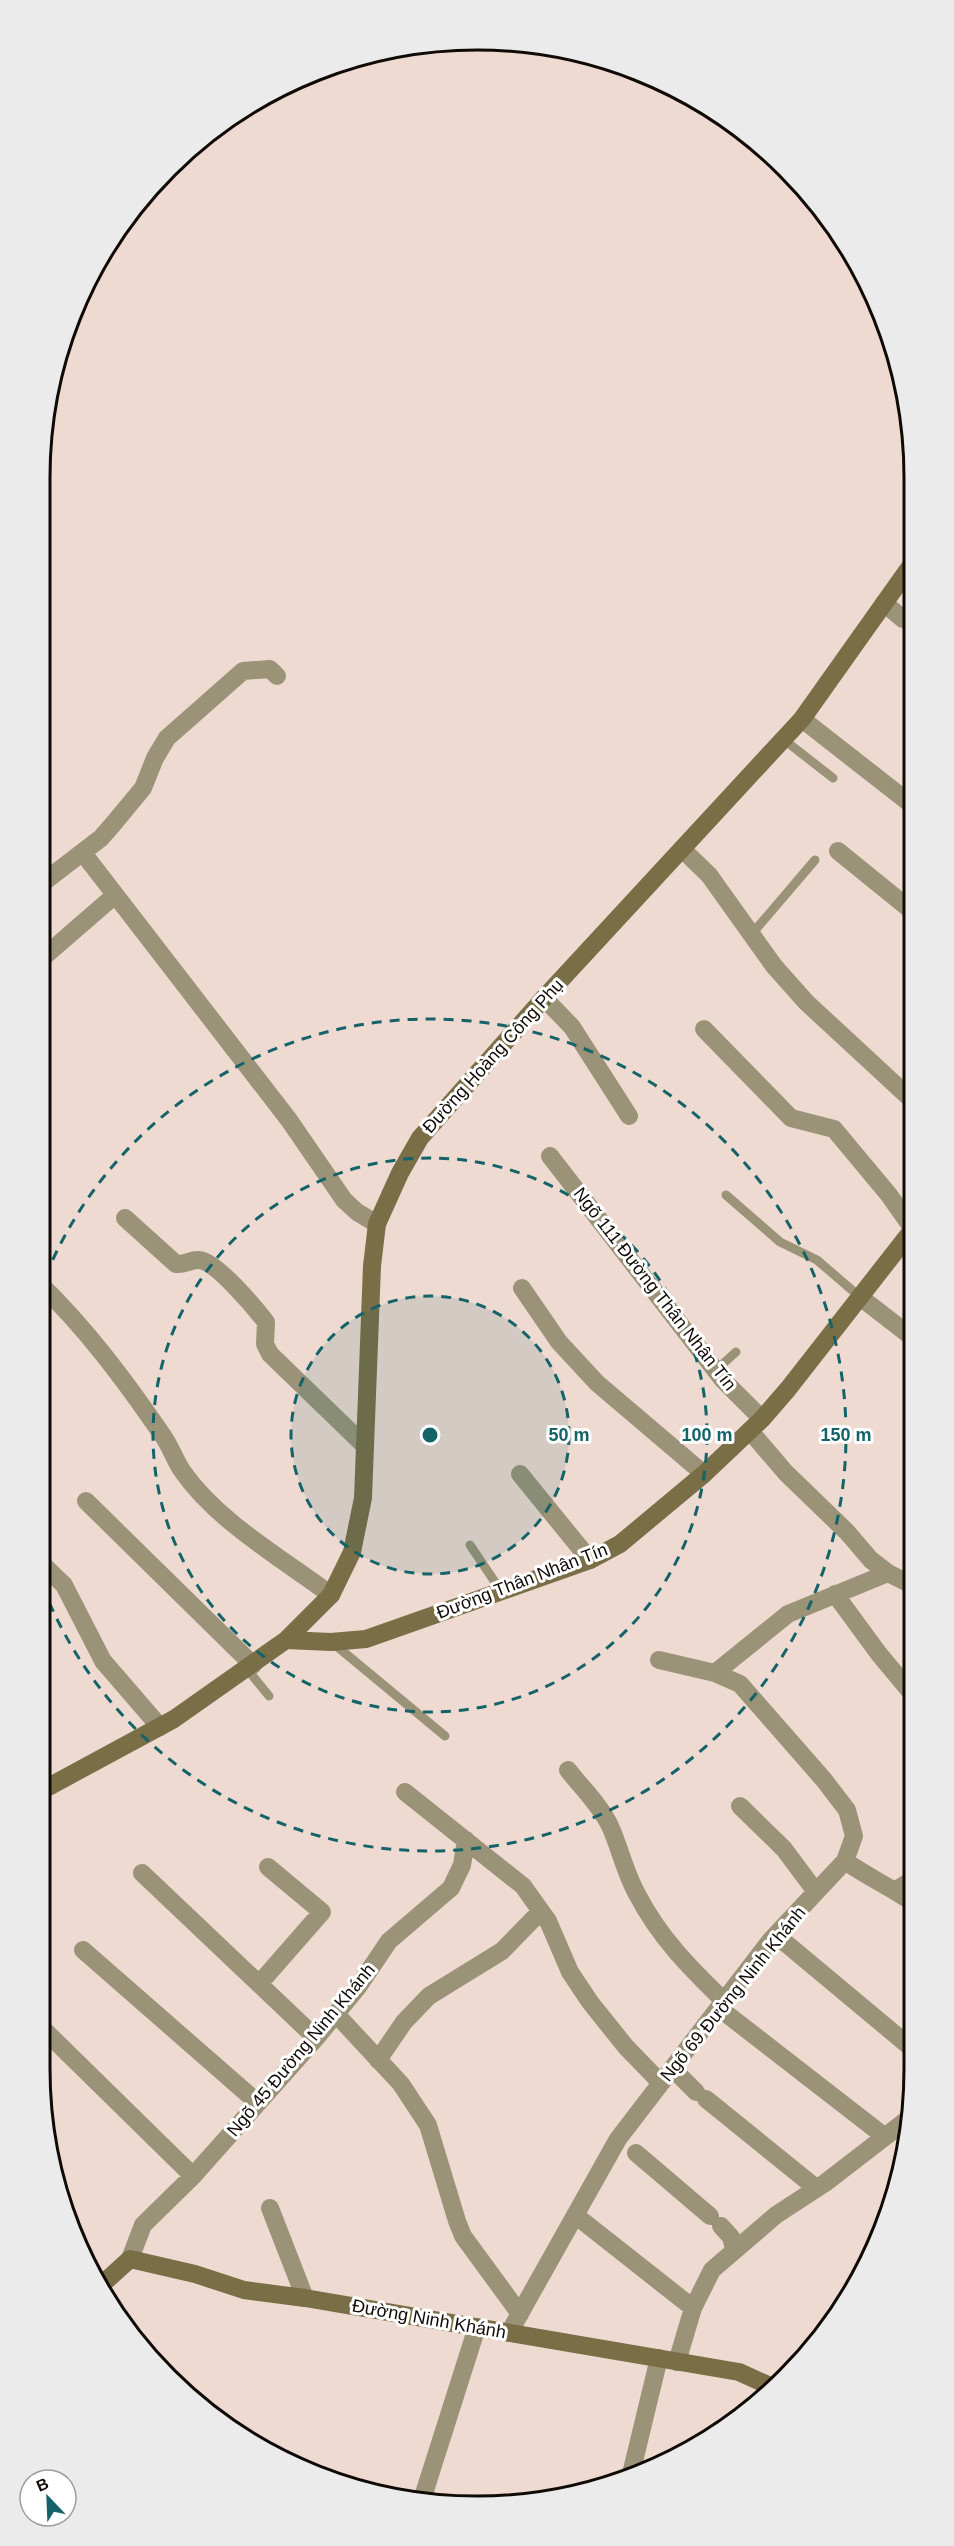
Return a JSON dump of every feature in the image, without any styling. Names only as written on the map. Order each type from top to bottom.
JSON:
[{"type":"street","name":"Đường Hoàng Công Phụ","points":[[286,1640],[331,1595],[352,1552],[363,1498],[372,1266],[377,1224],[400,1173],[420,1138],[544,998],[802,718],[904,575]]},
{"type":"street","points":[[884,603],[903,619]]},
{"type":"street","points":[[50,877],[101,838],[143,788],[155,758],[167,738],[243,671],[270,669],[277,676]]},
{"type":"street","points":[[802,718],[904,799]]},
{"type":"street","points":[[682,849],[709,875],[774,966],[806,1002],[904,1093]]},
{"type":"street","points":[[838,851],[904,905]]},
{"type":"street","points":[[83,853],[289,1120],[344,1200],[357,1212],[377,1224]]},
{"type":"street","points":[[50,951],[114,896]]},
{"type":"street","points":[[544,998],[572,1027],[629,1116]]},
{"type":"street","points":[[704,1029],[791,1118],[834,1129],[904,1216]]},
{"type":"street","name":"Ngõ 111 Đường Thân Nhân Tín","points":[[550,1156],[716,1370],[756,1425],[786,1473],[847,1532],[871,1560],[888,1574],[904,1581]]},
{"type":"street","points":[[125,1218],[176,1264],[183,1265],[203,1260],[222,1273],[266,1322],[265,1344],[270,1354],[365,1446]]},
{"type":"street","name":"Đường Thân Nhân Tín","points":[[286,1640],[331,1642],[366,1639],[590,1560],[620,1544],[705,1474],[756,1425],[788,1389],[904,1241]]},
{"type":"street","points":[[522,1288],[559,1342],[597,1383],[705,1474]]},
{"type":"street","points":[[50,1294],[103,1354],[165,1439],[183,1472],[226,1517],[331,1595]]},
{"type":"street","points":[[860,1297],[904,1331]]},
{"type":"street","points":[[520,1474],[590,1560]]},
{"type":"street","points":[[86,1501],[250,1667]]},
{"type":"street","points":[[50,1572],[64,1586],[103,1660],[160,1727]]},
{"type":"street","points":[[715,1673],[788,1614],[888,1574]]},
{"type":"street","points":[[835,1594],[904,1684]]},
{"type":"street","points":[[50,1782],[160,1727],[286,1640]]},
{"type":"street","name":"Ngõ 69 Đường Ninh Khánh","points":[[509,2333],[618,2139],[776,1935],[845,1861],[854,1836],[847,1810],[824,1780],[740,1684],[715,1673],[659,1660]]},
{"type":"street","points":[[568,1770],[598,1807],[609,1825],[635,1892],[659,1932],[682,1961],[722,2004],[884,2136]]},
{"type":"street","points":[[405,1792],[524,1886],[548,1921],[570,1972],[590,2002],[626,2047],[661,2083]]},
{"type":"street","points":[[740,1806],[784,1849],[816,1892]]},
{"type":"street","name":"Ngõ 45 Đường Ninh Khánh","points":[[130,2259],[143,2226],[193,2176],[316,2038],[358,1987],[389,1941],[451,1888],[462,1865],[466,1840]]},
{"type":"street","points":[[845,1861],[868,1878],[904,1896]]},
{"type":"street","points":[[259,1984],[322,1912],[268,1867]]},
{"type":"street","points":[[142,1873],[316,2038]]},
{"type":"street","points":[[896,1890],[904,1885]]},
{"type":"street","points":[[378,2060],[404,2022],[429,1996],[501,1951],[541,1911]]},
{"type":"street","points":[[776,1935],[904,2042]]},
{"type":"street","points":[[83,1950],[258,2103]]},
{"type":"street","points":[[336,2014],[401,2084],[428,2125],[463,2236],[519,2314]]},
{"type":"street","points":[[50,2036],[193,2176]]},
{"type":"street","points":[[673,2068],[701,2095],[816,2188]]},
{"type":"street","points":[[634,2467],[668,2360],[712,2271],[734,2249],[776,2215],[901,2124]]},
{"type":"street","points":[[636,2153],[716,2221],[731,2237],[734,2249]]},
{"type":"street","points":[[270,2208],[305,2298]]},
{"type":"street","points":[[575,2215],[693,2308]]},
{"type":"street","points":[[106,2281],[130,2259]]},
{"type":"street","name":"Đường Ninh Khánh","points":[[130,2259],[195,2274],[244,2290],[305,2298],[739,2372],[766,2384]]},
{"type":"street","points":[[424,2493],[477,2327]]},
{"type":"lane","points":[[783,739],[833,778]]},
{"type":"lane","points":[[751,934],[815,860]]},
{"type":"lane","points":[[726,1195],[780,1242],[818,1260],[860,1297]]},
{"type":"lane","points":[[716,1370],[736,1352]]},
{"type":"lane","points":[[470,1545],[501,1591]]},
{"type":"lane","points":[[331,1642],[445,1736]]},
{"type":"lane","points":[[250,1667],[269,1696]]}]
